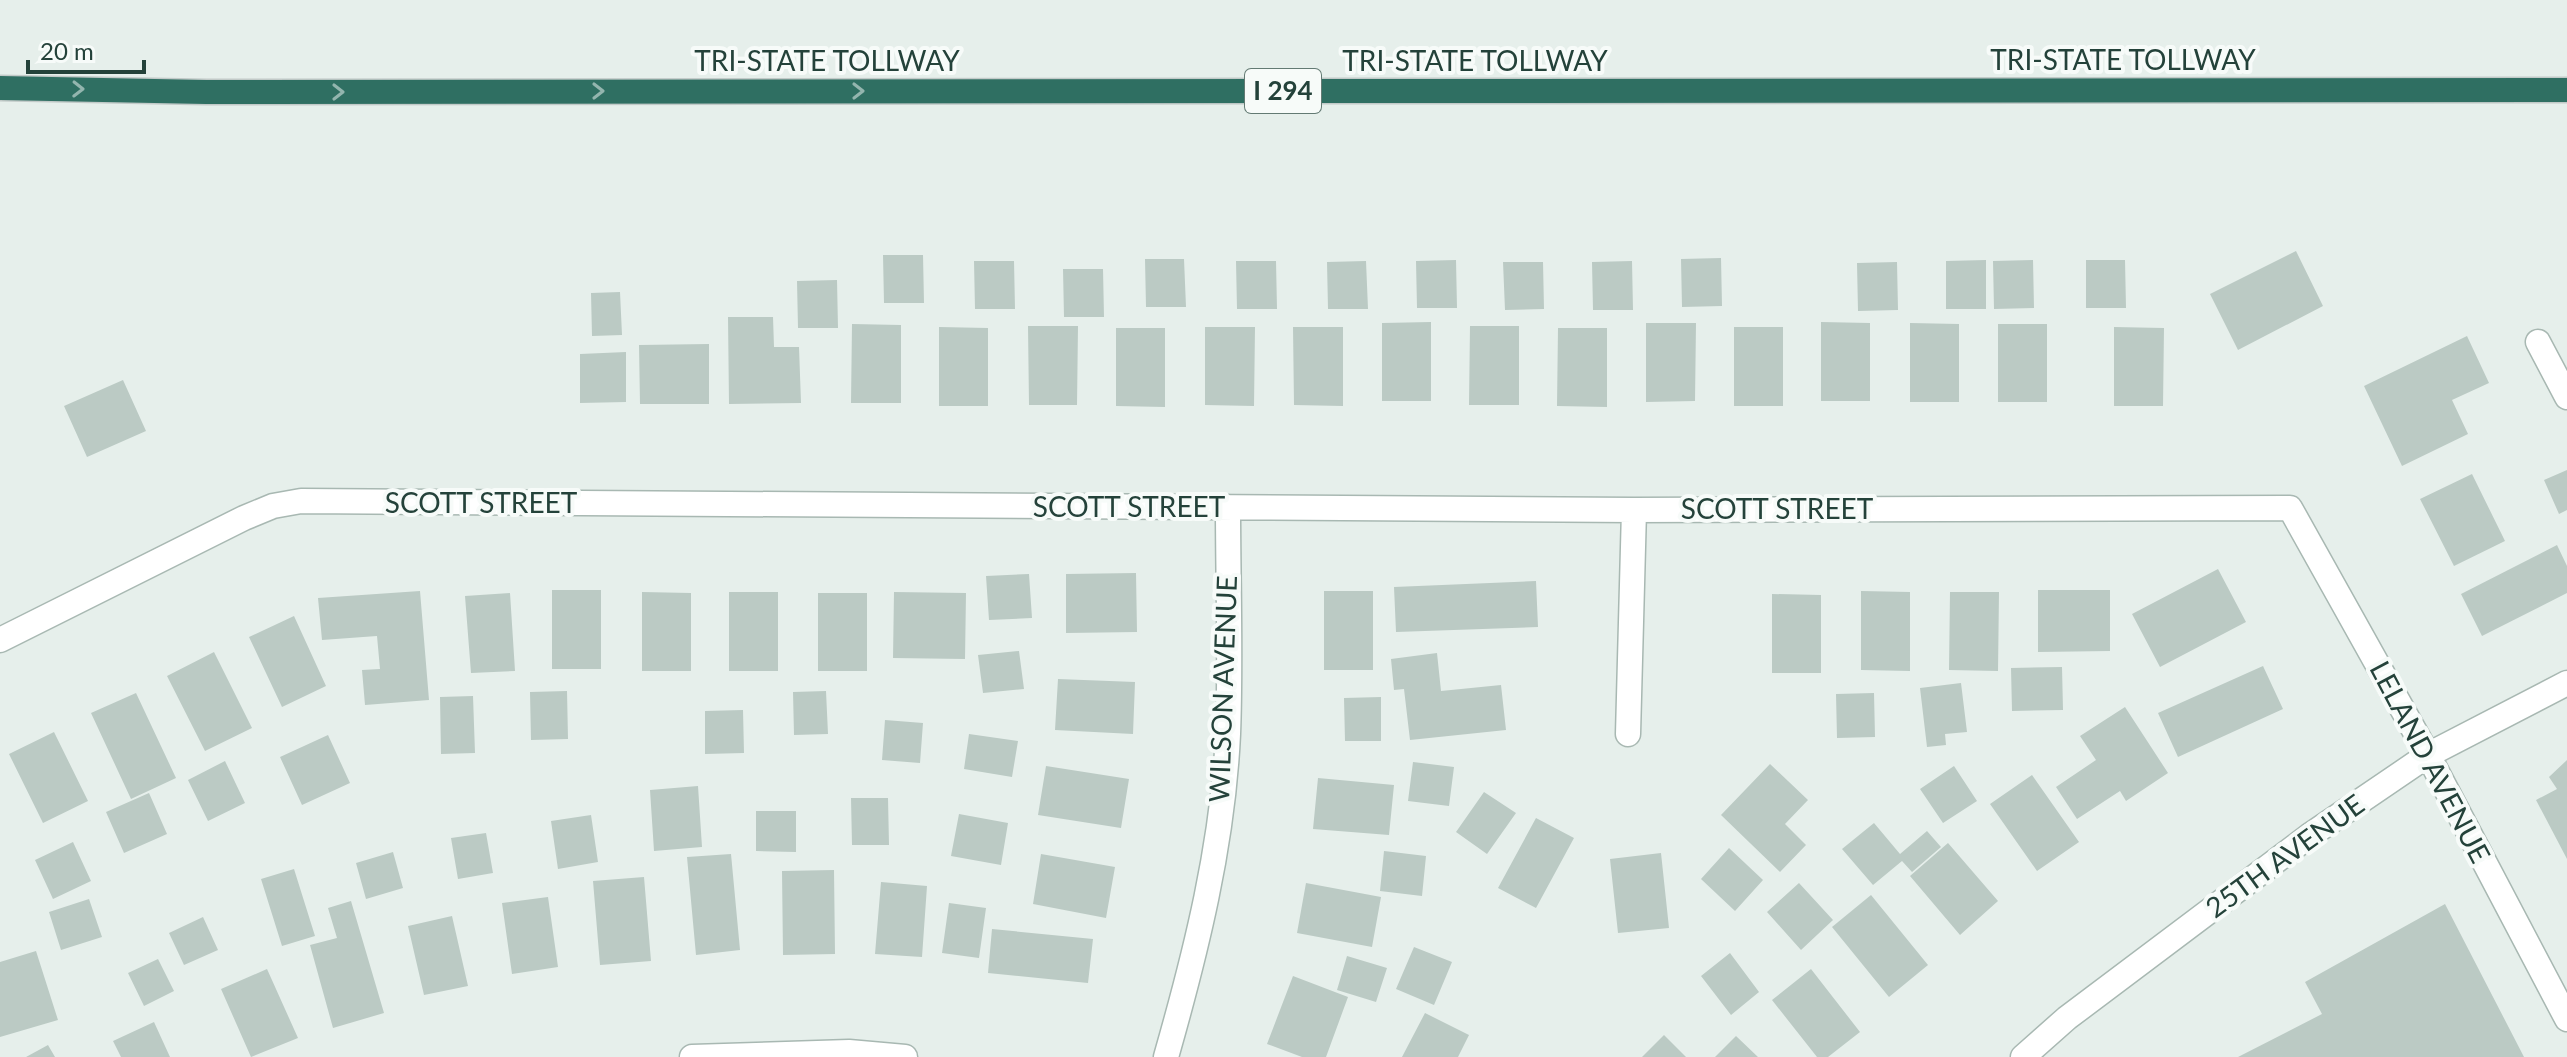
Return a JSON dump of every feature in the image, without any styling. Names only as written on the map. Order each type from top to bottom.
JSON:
[{"type":"highway","name":"TRI-STATE TOLLWAY","points":[[0,88],[206,92],[2567,90]]},
{"type":"street","points":[[2538,342],[2567,397]]},
{"type":"street","name":"SCOTT STREET","points":[[0,640],[244,518],[273,506],[301,501],[1634,510],[2290,508]]},
{"type":"street","name":"WILSON AVENUE","points":[[1166,1057],[1195,953],[1217,835],[1228,735],[1228,507]]},
{"type":"street","name":"LELAND AVENUE","points":[[2290,508],[2428,755],[2567,1019]]},
{"type":"street","points":[[1628,734],[1634,510]]},
{"type":"street","name":"25TH AVENUE","points":[[2023,1057],[2067,1018],[2309,836],[2428,755],[2567,683]]},
{"type":"street","points":[[692,1057],[849,1052],[905,1057]]},
{"type":"building","points":[[2296,251],[2323,306],[2238,350],[2210,294]]},
{"type":"building","points":[[883,255],[923,255],[924,303],[884,303]]},
{"type":"building","points":[[1721,258],[1722,306],[1682,307],[1681,259]]},
{"type":"building","points":[[1145,259],[1184,259],[1186,307],[1146,307]]},
{"type":"building","points":[[1456,260],[1457,308],[1417,308],[1416,261]]},
{"type":"building","points":[[1986,260],[1986,309],[1946,309],[1946,261]]},
{"type":"building","points":[[2033,260],[2034,308],[1994,309],[1993,261]]},
{"type":"building","points":[[2086,260],[2125,260],[2126,308],[2086,308]]},
{"type":"building","points":[[974,261],[1014,261],[1015,309],[975,309]]},
{"type":"building","points":[[1236,261],[1276,261],[1277,309],[1237,309]]},
{"type":"building","points":[[1366,261],[1368,309],[1328,309],[1327,262]]},
{"type":"building","points":[[1632,261],[1633,310],[1593,310],[1592,262]]},
{"type":"building","points":[[1503,262],[1543,262],[1544,309],[1505,310]]},
{"type":"building","points":[[1897,262],[1898,310],[1858,311],[1857,263]]},
{"type":"building","points":[[1063,269],[1103,269],[1104,317],[1064,317]]},
{"type":"building","points":[[837,280],[838,328],[798,328],[797,281]]},
{"type":"building","points":[[620,292],[622,335],[592,336],[591,293]]},
{"type":"building","points":[[728,317],[773,317],[774,347],[799,347],[801,403],[729,404]]},
{"type":"building","points":[[1431,322],[1431,401],[1382,401],[1382,323]]},
{"type":"building","points":[[1821,322],[1870,323],[1870,401],[1821,401]]},
{"type":"building","points":[[1646,323],[1696,323],[1695,401],[1646,402]]},
{"type":"building","points":[[1910,323],[1959,324],[1959,402],[1910,402]]},
{"type":"building","points":[[852,324],[901,325],[901,403],[851,403]]},
{"type":"building","points":[[1998,324],[2047,324],[2047,402],[1998,402]]},
{"type":"building","points":[[1028,326],[1078,326],[1077,405],[1029,405]]},
{"type":"building","points":[[1470,326],[1519,326],[1519,405],[1469,405]]},
{"type":"building","points":[[939,327],[988,328],[988,406],[939,406]]},
{"type":"building","points":[[1205,327],[1255,327],[1254,406],[1205,405]]},
{"type":"building","points":[[1293,327],[1343,327],[1343,406],[1294,405]]},
{"type":"building","points":[[1734,327],[1783,327],[1783,406],[1734,406]]},
{"type":"building","points":[[2114,327],[2164,328],[2163,406],[2114,406]]},
{"type":"building","points":[[1116,328],[1165,328],[1165,407],[1116,406]]},
{"type":"building","points":[[1558,328],[1607,328],[1607,407],[1557,406]]},
{"type":"building","points":[[2467,336],[2489,383],[2452,400],[2468,434],[2402,466],[2364,386]]},
{"type":"building","points":[[709,344],[709,404],[640,404],[639,345]]},
{"type":"building","points":[[626,352],[626,402],[580,403],[580,354]]},
{"type":"building","points":[[123,380],[146,431],[87,457],[64,406]]},
{"type":"building","points":[[2567,470],[2567,510],[2559,514],[2544,480]]},
{"type":"building","points":[[2472,474],[2505,541],[2454,566],[2420,499]]},
{"type":"building","points":[[2557,545],[2567,566],[2567,593],[2482,636],[2461,594]]},
{"type":"building","points":[[2218,569],[2246,622],[2160,667],[2132,614]]},
{"type":"building","points":[[1136,573],[1137,632],[1066,633],[1066,574]]},
{"type":"building","points":[[1029,574],[1032,618],[989,620],[986,576]]},
{"type":"building","points":[[1536,581],[1538,627],[1396,632],[1394,587]]},
{"type":"building","points":[[552,590],[601,590],[601,669],[552,669]]},
{"type":"building","points":[[2038,590],[2110,590],[2110,651],[2038,652]]},
{"type":"building","points":[[420,591],[429,700],[365,705],[362,670],[380,669],[377,636],[322,640],[318,598]]},
{"type":"building","points":[[1324,591],[1373,591],[1373,670],[1324,670]]},
{"type":"building","points":[[1861,591],[1910,592],[1910,671],[1861,670]]},
{"type":"building","points":[[642,592],[691,593],[691,671],[642,671]]},
{"type":"building","points":[[729,592],[778,592],[778,671],[729,671]]},
{"type":"building","points":[[894,592],[966,593],[965,659],[893,658]]},
{"type":"building","points":[[1950,592],[1999,592],[1998,671],[1949,670]]},
{"type":"building","points":[[510,593],[515,671],[471,673],[465,596]]},
{"type":"building","points":[[818,593],[867,593],[867,671],[818,671]]},
{"type":"building","points":[[1772,594],[1821,595],[1821,673],[1772,673]]},
{"type":"building","points":[[294,616],[326,686],[282,707],[249,637]]},
{"type":"building","points":[[1019,651],[1024,689],[983,693],[978,655]]},
{"type":"building","points":[[214,652],[252,728],[205,751],[167,676]]},
{"type":"building","points":[[1437,653],[1441,691],[1501,685],[1506,730],[1410,740],[1404,689],[1394,690],[1391,659]]},
{"type":"building","points":[[2263,666],[2283,709],[2178,757],[2158,713]]},
{"type":"building","points":[[2062,667],[2063,710],[2012,711],[2011,668]]},
{"type":"building","points":[[1058,679],[1135,682],[1133,734],[1055,730]]},
{"type":"building","points":[[1961,683],[1967,732],[1945,734],[1946,745],[1927,747],[1920,688]]},
{"type":"building","points":[[567,691],[568,739],[531,740],[530,692]]},
{"type":"building","points":[[826,691],[828,734],[794,735],[793,692]]},
{"type":"building","points":[[136,693],[176,778],[131,799],[91,713]]},
{"type":"building","points":[[1874,693],[1875,737],[1837,738],[1836,694]]},
{"type":"building","points":[[473,696],[475,753],[441,754],[440,697]]},
{"type":"building","points":[[1381,697],[1381,741],[1345,741],[1344,698]]},
{"type":"building","points":[[2125,707],[2168,773],[2126,801],[2120,791],[2077,819],[2056,787],[2096,760],[2080,736]]},
{"type":"building","points":[[743,710],[744,753],[705,754],[705,711]]},
{"type":"building","points":[[885,720],[923,723],[920,763],[882,760]]},
{"type":"building","points":[[54,732],[88,801],[43,823],[9,754]]},
{"type":"building","points":[[969,734],[1018,741],[1012,777],[964,769]]},
{"type":"building","points":[[328,735],[350,783],[302,805],[280,757]]},
{"type":"building","points":[[2567,760],[2567,859],[2536,800],[2557,789],[2549,777]]},
{"type":"building","points":[[225,761],[245,803],[208,821],[188,780]]},
{"type":"building","points":[[1413,762],[1454,767],[1449,806],[1408,801]]},
{"type":"building","points":[[1770,764],[1808,800],[1785,824],[1806,845],[1780,872],[1721,815]]},
{"type":"building","points":[[1046,766],[1129,779],[1121,828],[1038,815]]},
{"type":"building","points":[[1954,766],[1977,801],[1943,823],[1920,789]]},
{"type":"building","points":[[2032,775],[2079,842],[2037,871],[1990,804]]},
{"type":"building","points":[[1318,778],[1394,785],[1389,835],[1313,829]]},
{"type":"building","points":[[698,786],[702,847],[654,851],[650,790]]},
{"type":"building","points":[[1484,792],[1516,813],[1487,854],[1456,832]]},
{"type":"building","points":[[149,793],[167,834],[124,853],[106,812]]},
{"type":"building","points":[[851,798],[888,798],[889,845],[852,845]]},
{"type":"building","points":[[756,811],[796,811],[796,852],[756,851]]},
{"type":"building","points":[[959,814],[1008,823],[1001,865],[951,856]]},
{"type":"building","points":[[591,815],[598,862],[558,869],[551,821]]},
{"type":"building","points":[[1536,818],[1574,838],[1536,908],[1498,888]]},
{"type":"building","points":[[1874,823],[1900,854],[1927,831],[1941,847],[1912,872],[1902,861],[1873,885],[1842,849]]},
{"type":"building","points":[[486,833],[493,873],[458,879],[451,838]]},
{"type":"building","points":[[73,842],[91,881],[53,899],[35,860]]},
{"type":"building","points":[[1948,843],[1998,901],[1960,935],[1910,876]]},
{"type":"building","points":[[1729,848],[1763,880],[1735,911],[1701,879]]},
{"type":"building","points":[[1384,851],[1426,856],[1422,896],[1380,891]]},
{"type":"building","points":[[393,852],[403,888],[366,899],[356,863]]},
{"type":"building","points":[[1661,853],[1669,928],[1618,933],[1610,859]]},
{"type":"building","points":[[731,854],[740,950],[696,955],[687,857]]},
{"type":"building","points":[[1041,854],[1115,867],[1106,918],[1033,904]]},
{"type":"building","points":[[294,869],[315,936],[282,946],[261,879]]},
{"type":"building","points":[[834,870],[835,954],[783,955],[782,871]]},
{"type":"building","points":[[644,877],[651,961],[600,965],[593,881]]},
{"type":"building","points":[[881,882],[927,886],[922,957],[875,954]]},
{"type":"building","points":[[1306,883],[1381,897],[1372,947],[1297,933]]},
{"type":"building","points":[[1799,883],[1833,920],[1801,950],[1767,912]]},
{"type":"building","points":[[1871,895],[1928,965],[1889,997],[1832,927]]},
{"type":"building","points":[[548,897],[558,967],[512,974],[502,903]]},
{"type":"building","points":[[89,899],[102,937],[61,950],[49,912]]},
{"type":"building","points":[[351,901],[384,1013],[333,1028],[310,945],[337,938],[328,908]]},
{"type":"building","points":[[949,903],[986,908],[979,958],[942,953]]},
{"type":"building","points":[[2445,904],[2524,1057],[2238,1057],[2322,1014],[2305,982]]},
{"type":"building","points":[[452,916],[468,986],[424,995],[408,926]]},
{"type":"building","points":[[203,917],[218,950],[184,965],[169,933]]},
{"type":"building","points":[[992,929],[1093,939],[1088,983],[988,973]]},
{"type":"building","points":[[1414,947],[1452,962],[1434,1005],[1396,989]]},
{"type":"building","points":[[36,951],[58,1020],[0,1037],[0,962]]},
{"type":"building","points":[[1730,953],[1759,992],[1731,1015],[1701,976]]},
{"type":"building","points":[[1347,956],[1387,968],[1376,1002],[1337,990]]},
{"type":"building","points":[[158,959],[174,991],[144,1006],[128,973]]},
{"type":"building","points":[[267,969],[298,1038],[251,1057],[221,989]]},
{"type":"building","points":[[1811,969],[1860,1032],[1828,1057],[1817,1057],[1772,1000]]},
{"type":"building","points":[[1293,976],[1348,997],[1326,1057],[1302,1057],[1267,1044]]},
{"type":"building","points":[[1425,1013],[1469,1035],[1458,1057],[1402,1057]]},
{"type":"building","points":[[154,1022],[170,1057],[121,1057],[113,1041]]},
{"type":"building","points":[[1664,1035],[1686,1057],[1642,1057]]},
{"type":"building","points":[[1736,1036],[1758,1057],[1715,1057]]},
{"type":"building","points":[[48,1045],[55,1057],[26,1057]]}]
